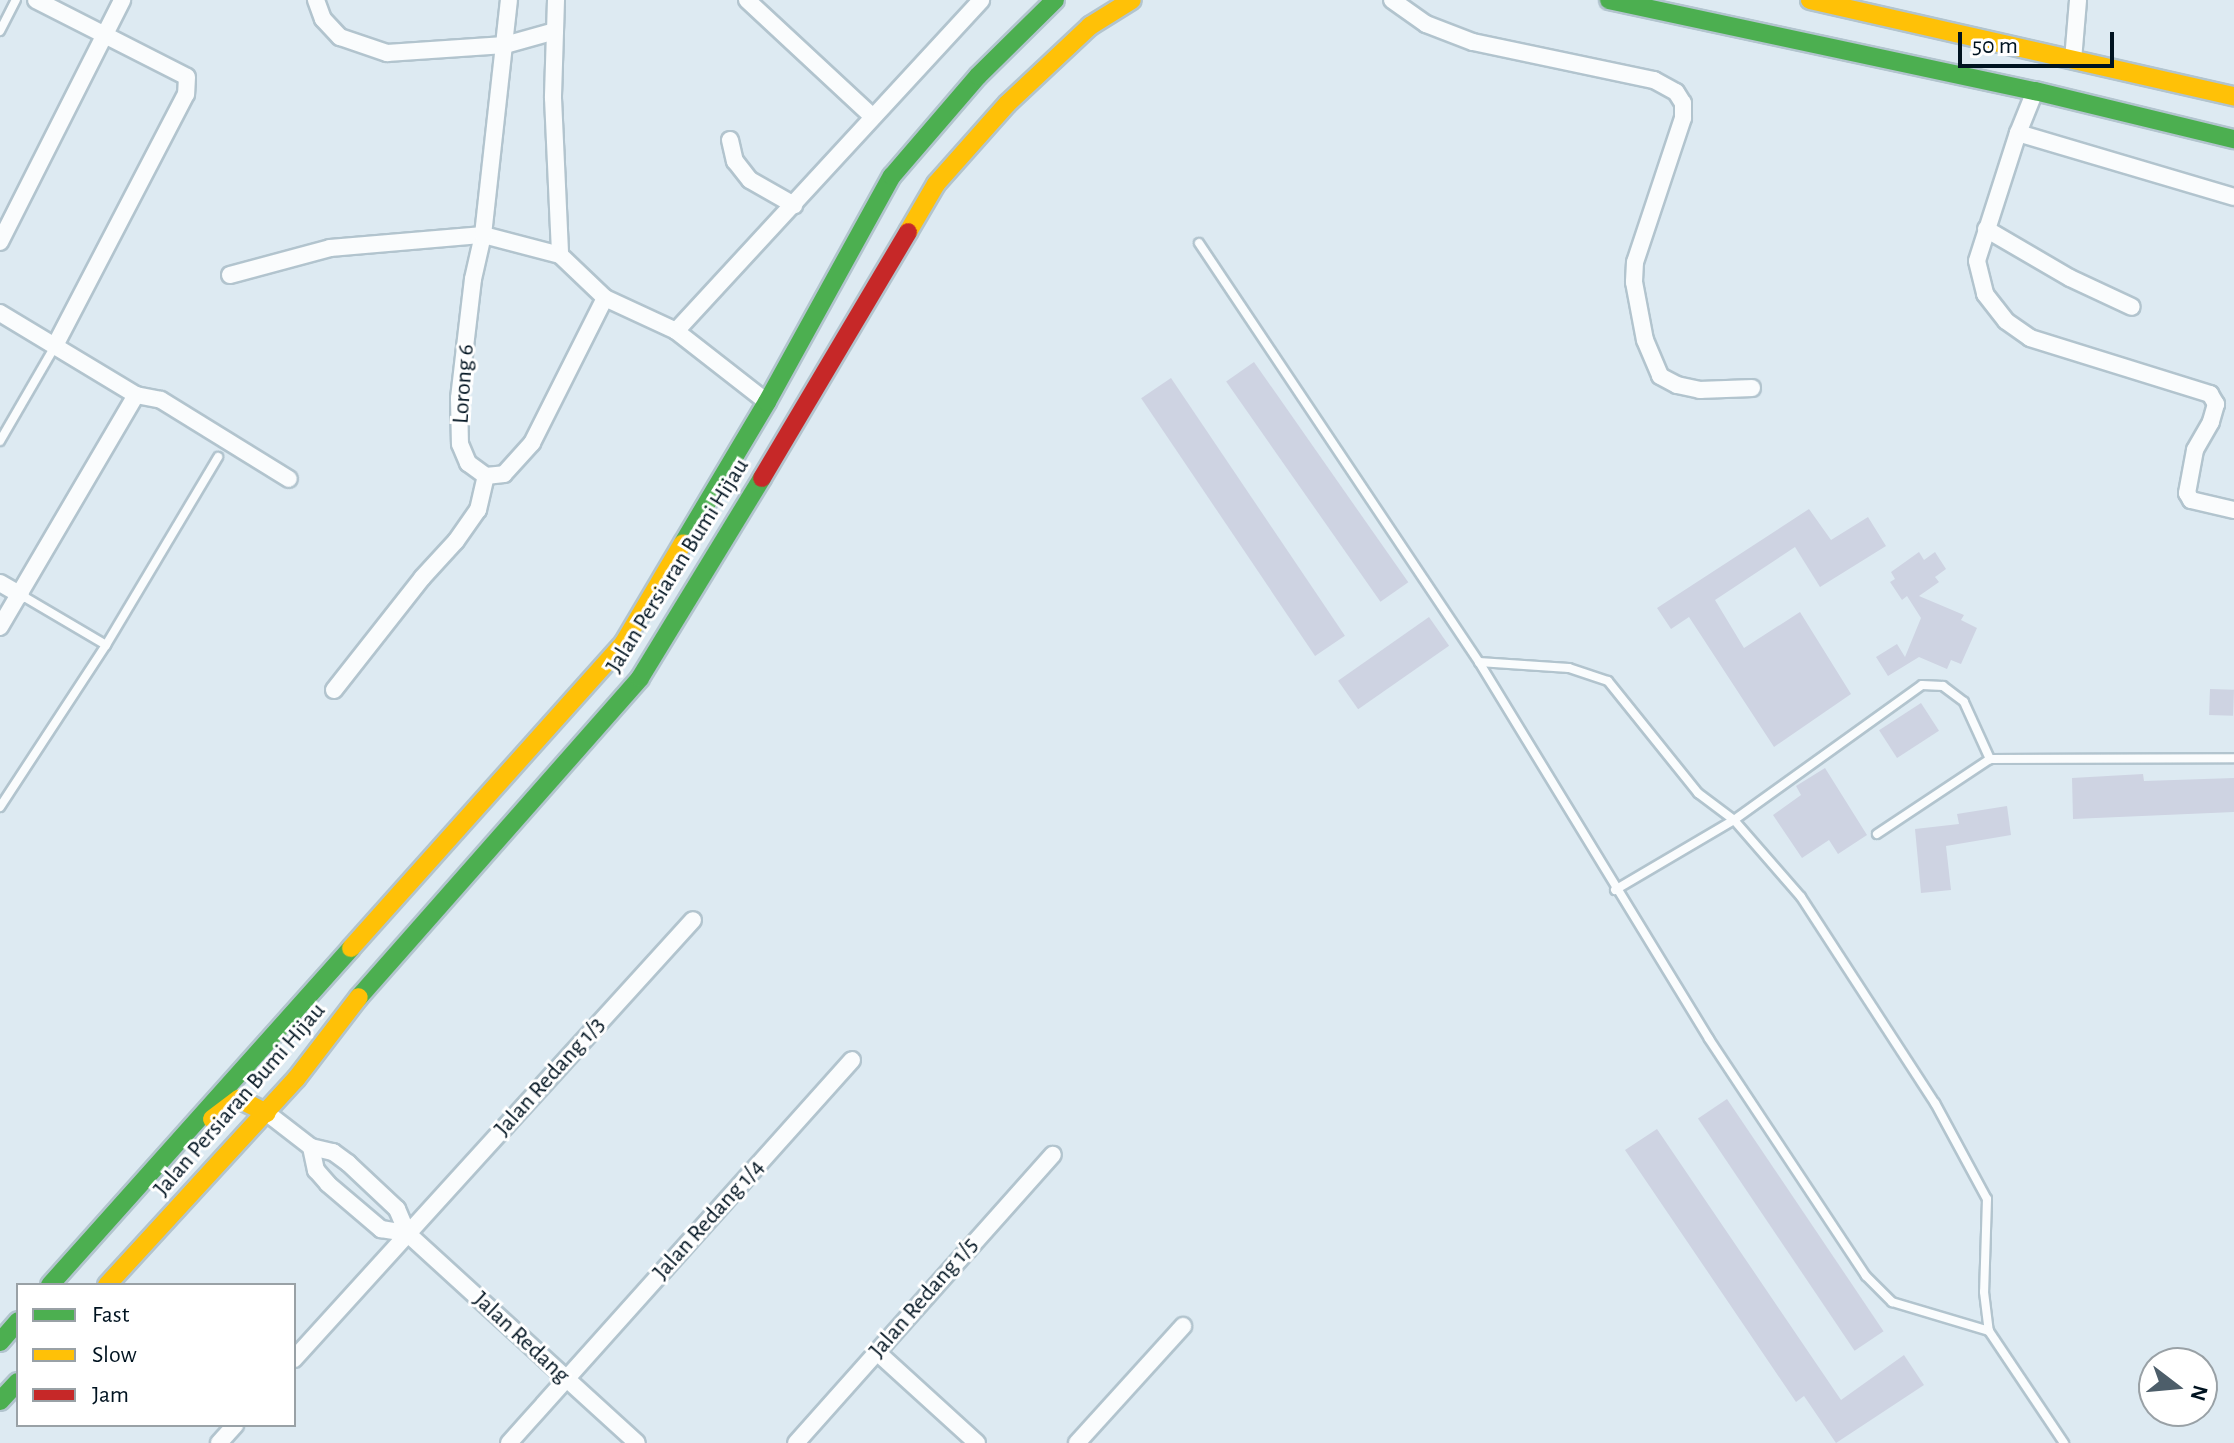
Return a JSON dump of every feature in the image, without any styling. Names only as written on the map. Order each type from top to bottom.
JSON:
[{"type":"main road","name":"Jalan Persiaran Bumi Hijau","points":[[52,1283],[623,644],[767,402],[900,165],[978,76],[1055,0]]},
{"type":"main road","name":"Jalan Persiaran Bumi Hijau","points":[[109,1283],[267,1113],[373,979],[640,678],[695,591],[936,184],[1007,104],[1080,36],[1132,0]]},
{"type":"main road","points":[[1609,0],[2035,91],[2234,139]]},
{"type":"main road","points":[[1810,0],[2234,96]]},
{"type":"main road","points":[[267,1113],[254,1094],[253,1085],[301,1006]]},
{"type":"main road","points":[[149,1173],[239,1099],[267,1113]]},
{"type":"main road","points":[[0,1342],[16,1323]]},
{"type":"main road","points":[[0,1401],[16,1384]]},
{"type":"street","points":[[36,0],[187,77],[186,94],[55,346]]},
{"type":"street","points":[[0,242],[122,0]]},
{"type":"street","points":[[316,0],[323,19],[340,37],[387,53],[505,45],[555,31]]},
{"type":"street","name":"Lorong 6","points":[[486,476],[468,463],[460,444],[459,398],[473,279],[483,235],[509,0]]},
{"type":"street","points":[[556,0],[553,98],[560,255]]},
{"type":"street","points":[[747,0],[872,116]]},
{"type":"street","points":[[676,331],[981,0]]},
{"type":"street","points":[[1392,0],[1426,24],[1473,42],[1654,80],[1676,92],[1683,103],[1683,118],[1635,262],[1634,282],[1645,340],[1660,376],[1677,385],[1700,390],[1752,388]]},
{"type":"street","points":[[2073,60],[2078,0]]},
{"type":"street","points":[[2035,91],[2018,133],[1977,261],[1985,294],[2006,321],[2030,338],[2210,394],[2216,404],[2211,422],[2195,450],[2187,493],[2191,500],[2234,510]]},
{"type":"street","points":[[2018,133],[2234,197]]},
{"type":"street","points":[[730,140],[735,161],[750,180],[794,205]]},
{"type":"street","points":[[1986,229],[2070,278],[2132,307]]},
{"type":"street","points":[[230,275],[330,248],[483,235],[560,255],[605,298],[676,331],[767,402]]},
{"type":"street","points":[[334,690],[422,578],[456,541],[478,510],[486,476],[504,474],[532,443],[605,298]]},
{"type":"street","points":[[0,313],[136,395],[161,400],[289,479]]},
{"type":"street","points":[[0,627],[136,395]]},
{"type":"street","points":[[0,583],[21,595]]},
{"type":"street","name":"Jalan Redang 1/3","points":[[296,1357],[693,920]]},
{"type":"street","name":"Jalan Redang 1/4","points":[[509,1443],[852,1060]]},
{"type":"street","name":"Jalan Redang","points":[[267,1113],[311,1147],[333,1152],[348,1163],[397,1209],[407,1233],[637,1443]]},
{"type":"street","name":"Jalan Redang","points":[[311,1147],[316,1170],[328,1184],[381,1229],[407,1233]]},
{"type":"street","name":"Jalan Redang 1/5","points":[[796,1443],[1053,1155]]},
{"type":"street","points":[[1077,1443],[1183,1326]]},
{"type":"street","points":[[877,1352],[977,1443]]},
{"type":"street","points":[[219,1443],[233,1427]]},
{"type":"lane","points":[[0,31],[16,0]]},
{"type":"lane","points":[[1199,243],[1479,662],[1615,890],[1866,1276],[1892,1302],[1989,1331]]},
{"type":"lane","points":[[0,441],[55,346]]},
{"type":"lane","points":[[0,807],[106,645],[218,457]]},
{"type":"lane","points":[[21,595],[106,645]]},
{"type":"lane","points":[[1479,662],[1569,668],[1608,681],[1698,793],[1734,820],[1801,897],[1935,1103],[1987,1199],[1984,1292],[1989,1331],[2064,1443]]},
{"type":"lane","points":[[1615,890],[1734,820],[1922,685],[1943,686],[1964,702],[1990,759]]},
{"type":"lane","points":[[1877,834],[1990,759],[2234,758]]},
{"type":"building","points":[[1254,362],[1408,582],[1380,602],[1226,382]]},
{"type":"building","points":[[1171,378],[1345,636],[1315,656],[1141,398]]},
{"type":"building","points":[[1809,509],[1831,540],[1868,517],[1886,546],[1820,587],[1795,547],[1715,600],[1744,648],[1800,612],[1851,694],[1774,747],[1689,617],[1671,629],[1657,608]]},
{"type":"building","points":[[1919,552],[1924,560],[1935,552],[1946,569],[1935,577],[1939,582],[1919,596],[1964,615],[1961,620],[1977,628],[1961,664],[1951,660],[1947,669],[1919,657],[1888,676],[1876,657],[1897,644],[1905,657],[1921,618],[1907,596],[1902,600],[1890,582],[1895,579],[1891,572]]},
{"type":"building","points":[[1429,617],[1449,646],[1358,709],[1338,681]]},
{"type":"building","points":[[2210,689],[2234,690],[2233,716],[2209,715]]},
{"type":"building","points":[[1921,703],[1939,731],[1897,758],[1879,730]]},
{"type":"building","points":[[1825,768],[1867,835],[1838,854],[1829,840],[1802,858],[1773,815],[1801,795],[1796,786]]},
{"type":"building","points":[[2143,774],[2144,781],[2234,778],[2234,812],[2073,819],[2072,778]]},
{"type":"building","points":[[2007,806],[2011,835],[1946,846],[1951,890],[1921,893],[1915,829],[1959,824],[1957,814]]},
{"type":"building","points":[[1727,1099],[1884,1331],[1855,1351],[1698,1119]]},
{"type":"building","points":[[1657,1129],[1841,1400],[1904,1355],[1924,1385],[1836,1443],[1804,1396],[1796,1402],[1625,1150]]},
{"type":"traffic: fast","points":[[683,543],[767,402],[892,176],[978,76],[1055,0]]},
{"type":"traffic: fast","points":[[1609,0],[2035,91],[2234,139]]},
{"type":"traffic: fast","points":[[359,997],[640,678],[762,478]]},
{"type":"traffic: fast","points":[[52,1283],[351,948]]},
{"type":"traffic: fast","points":[[0,1342],[16,1323]]},
{"type":"traffic: fast","points":[[0,1401],[16,1384]]},
{"type":"traffic: slow","points":[[908,232],[936,184],[1007,104],[1090,26],[1132,0]]},
{"type":"traffic: slow","points":[[1810,0],[2234,96]]},
{"type":"traffic: slow","points":[[351,948],[623,644],[683,543]]},
{"type":"traffic: slow","points":[[109,1283],[296,1079],[359,997]]},
{"type":"traffic: slow","points":[[212,1119],[239,1099],[267,1113]]},
{"type":"traffic: jam","points":[[762,478],[908,232]]}]
